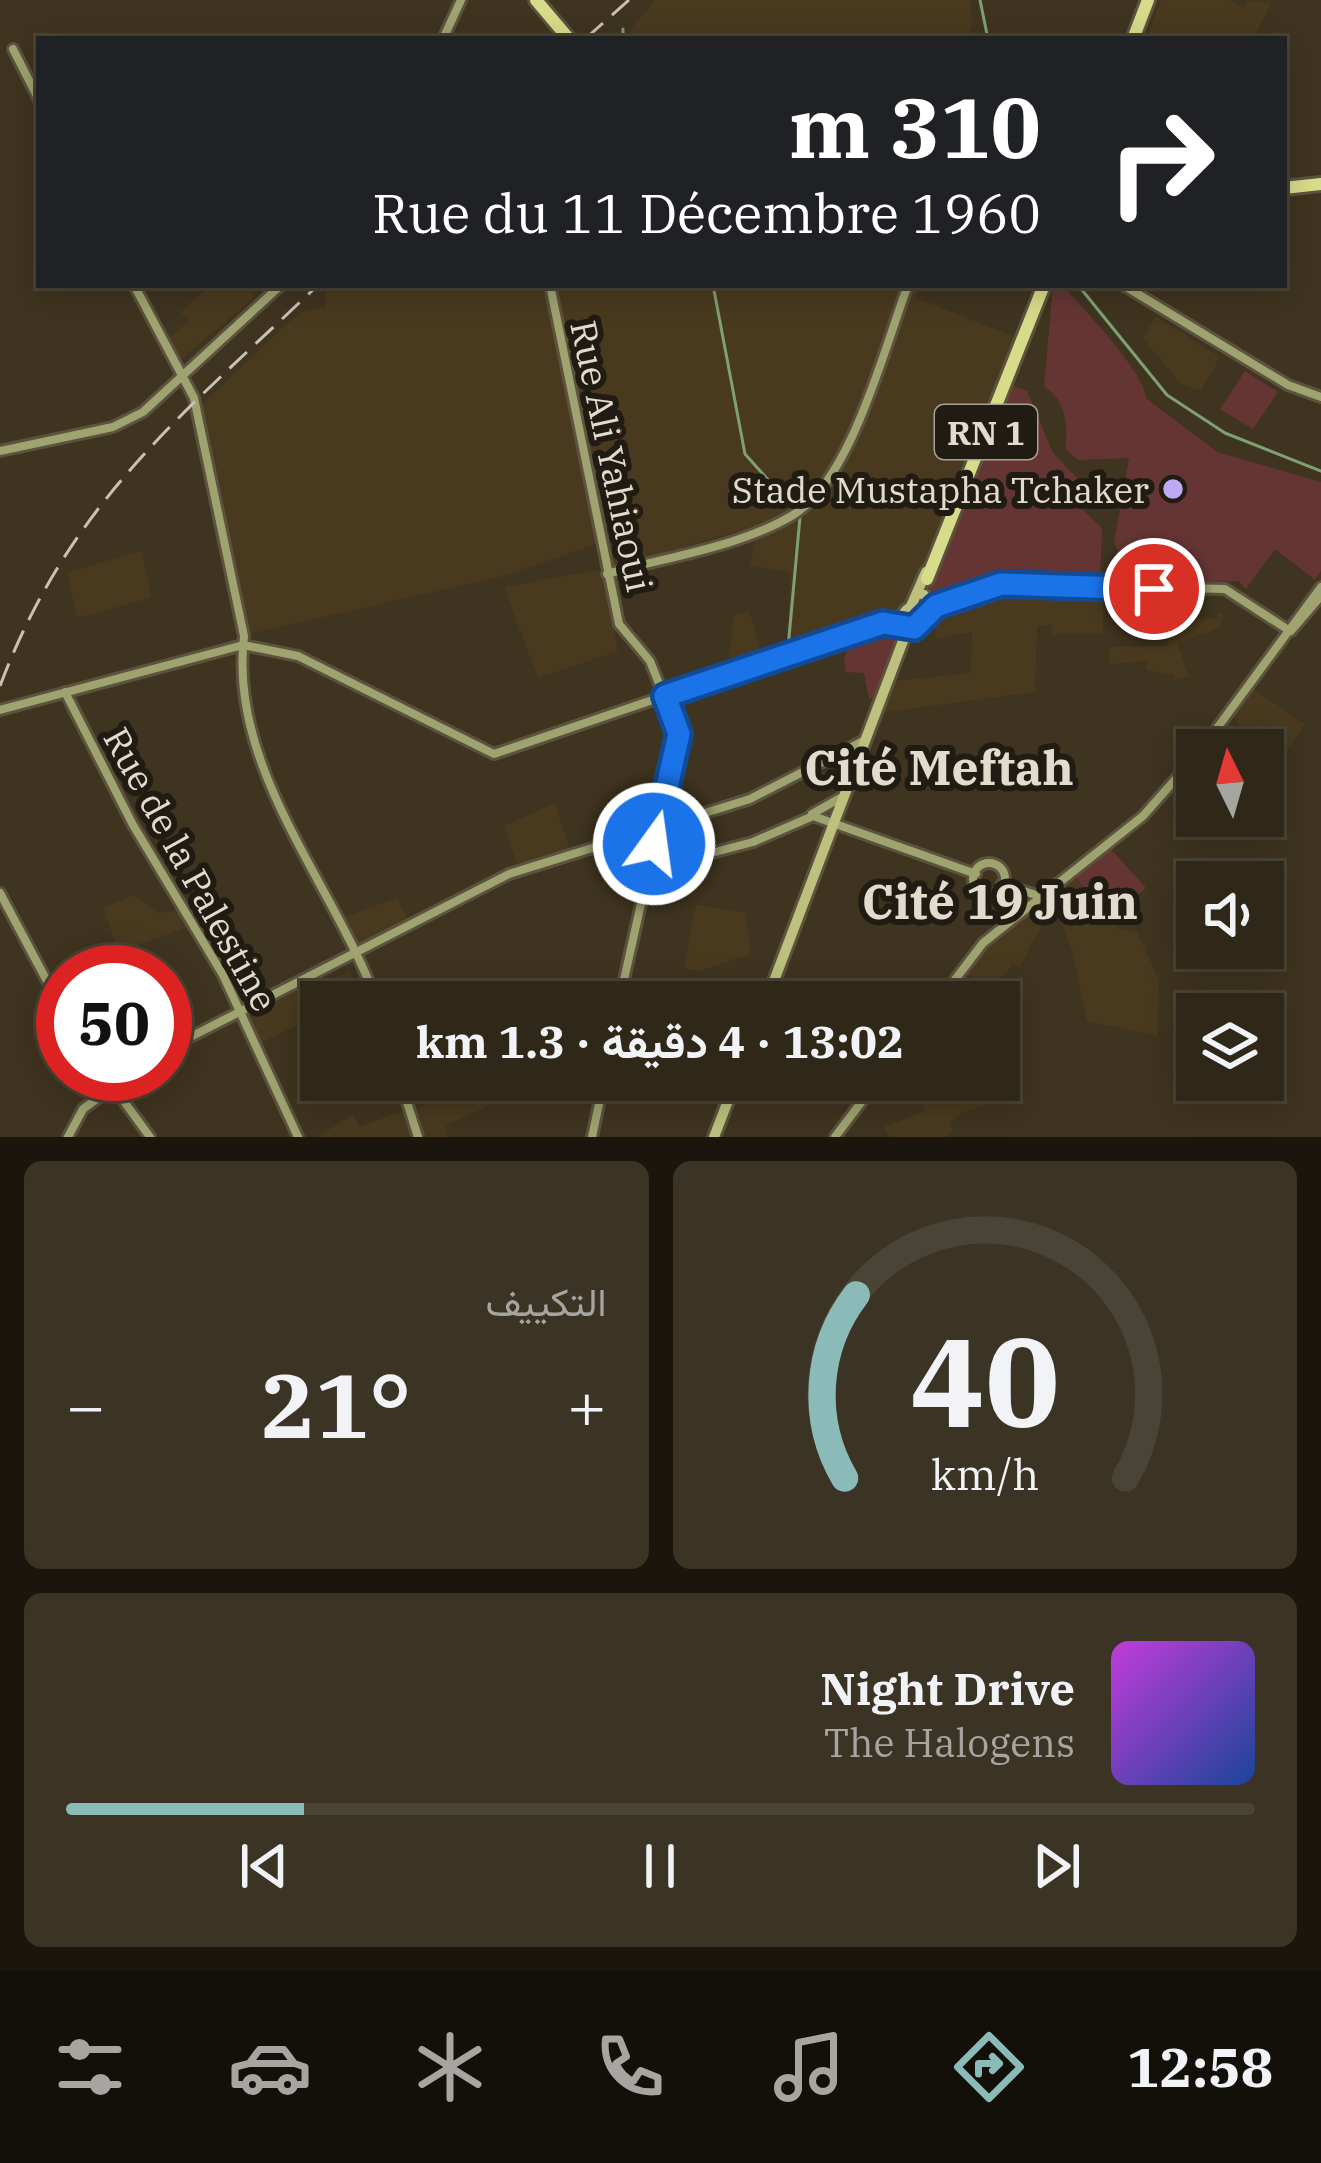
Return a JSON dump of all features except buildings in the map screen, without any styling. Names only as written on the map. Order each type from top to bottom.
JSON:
[{"type":"highway","points":[[532,0],[562,34]]},
{"type":"highway","points":[[1137,36],[1151,0]]},
{"type":"highway","points":[[1287,186],[1321,182]]},
{"type":"highway","name":"RN 1","points":[[927,578],[1041,288]]},
{"type":"main road","points":[[442,36],[458,0]]},
{"type":"main road","points":[[13,49],[36,94]]},
{"type":"main road","points":[[136,288],[184,376],[206,456],[243,645],[248,709],[263,763],[368,981]]},
{"type":"main road","points":[[0,449],[118,420],[184,376],[275,288]]},
{"type":"main road","name":"Rue Ali Yahiaoui","points":[[551,288],[619,624],[646,654],[679,734],[623,981]]},
{"type":"main road","points":[[607,574],[780,522],[816,496],[842,452],[907,288]]},
{"type":"main road","points":[[1128,288],[1288,385],[1321,397]]},
{"type":"main road","name":"RN 1","points":[[923,604],[941,541]]},
{"type":"main road","name":"RN 1","points":[[773,981],[828,826],[941,541]]},
{"type":"main road","name":"RN 1","points":[[923,604],[927,578]]},
{"type":"main road","points":[[0,710],[243,645],[298,656],[489,754],[883,623],[907,625],[923,604],[1001,584],[1225,589],[1290,632]]},
{"type":"main road","points":[[1217,729],[1321,591]]},
{"type":"main road","name":"Rue de la Palestine","points":[[65,692],[134,825],[242,1012],[298,1137]]},
{"type":"main road","points":[[192,1037],[509,874],[751,799],[865,740]]},
{"type":"main road","points":[[954,981],[983,944],[1144,816],[1176,779]]},
{"type":"main road","points":[[645,870],[753,842],[842,797]]},
{"type":"main road","points":[[806,817],[976,874]]},
{"type":"main road","points":[[645,870],[828,826]]},
{"type":"main road","points":[[981,862],[1004,869],[1002,884],[997,895],[973,887],[981,862]]},
{"type":"main road","points":[[1002,884],[1039,896]]},
{"type":"main road","points":[[0,893],[36,960]]},
{"type":"main road","points":[[68,1137],[83,1108],[93,1101]]},
{"type":"main road","points":[[124,1101],[150,1137]]},
{"type":"main road","points":[[407,1101],[418,1137]]},
{"type":"main road","points":[[592,1137],[600,1101]]},
{"type":"main road","points":[[714,1137],[728,1101]]},
{"type":"main road","points":[[835,1137],[862,1101]]},
{"type":"shaded area","points":[[655,0],[970,0],[972,19],[970,36],[630,36]]},
{"type":"shaded area","points":[[1161,0],[1231,0],[1243,8],[1248,0],[1271,4],[1255,36],[1147,36]]},
{"type":"shaded area","points":[[208,288],[250,288],[255,297],[179,361],[169,338],[189,321],[181,312]]},
{"type":"shaded area","points":[[326,288],[919,288],[916,298],[1015,337],[913,600],[901,613],[786,652],[791,573],[750,565],[759,525],[610,569],[603,542],[500,577],[248,634],[200,406],[290,321],[302,312],[326,308]]},
{"type":"shaded area","points":[[1053,288],[1064,288],[1111,340],[1136,374],[1146,398],[1217,452],[1321,482],[1321,571],[1315,580],[1275,549],[1246,589],[1239,581],[1156,583],[1124,567],[1114,542],[1129,458],[1078,460],[1065,448],[1061,405],[1044,387]]},
{"type":"shaded area","points":[[1156,317],[1220,357],[1201,391],[1181,384],[1143,338]]},
{"type":"shaded area","points":[[1245,371],[1278,392],[1253,429],[1220,409]]},
{"type":"shaded area","points":[[1008,384],[1027,391],[1053,453],[1083,484],[1071,498],[1102,528],[1100,584],[999,580],[935,601],[927,596]]},
{"type":"shaded area","points":[[142,551],[151,598],[77,618],[67,572]]},
{"type":"shaded area","points":[[603,569],[618,651],[538,678],[504,587]]},
{"type":"shaded area","points":[[1006,589],[1103,594],[1103,634],[1052,634],[1051,625],[1037,626],[1035,692],[879,713],[893,681],[971,673],[972,632],[936,639],[933,613]]},
{"type":"shaded area","points":[[749,611],[764,660],[727,672],[734,615]]},
{"type":"shaded area","points":[[1219,612],[1224,615],[1218,628],[1177,644],[1189,677],[1175,680],[1174,675],[1147,670],[1147,661],[1110,664],[1109,647],[1169,646],[1163,620],[1216,619]]},
{"type":"shaded area","points":[[894,626],[898,634],[875,697],[869,699],[864,673],[846,672],[844,658],[852,639]]},
{"type":"shaded area","points":[[1253,689],[1305,724],[1284,755],[1284,729],[1240,729],[1232,714]]},
{"type":"shaded area","points":[[555,803],[570,849],[518,867],[504,826]]},
{"type":"shaded area","points":[[1110,848],[1146,888],[1111,918],[1074,876]]},
{"type":"shaded area","points":[[1074,876],[1119,929],[1137,932],[1159,981],[1158,1036],[1087,1021],[1073,953],[1050,895]]},
{"type":"shaded area","points":[[134,895],[158,913],[179,911],[190,926],[138,945],[116,945],[103,908]]},
{"type":"shaded area","points":[[397,898],[410,923],[358,951],[340,919]]},
{"type":"shaded area","points":[[696,905],[745,912],[751,954],[698,971],[684,968]]},
{"type":"shaded area","points":[[1033,909],[1045,919],[1019,967],[1013,963],[999,981],[980,981],[964,973],[992,941]]},
{"type":"shaded area","points":[[350,971],[353,981],[330,981]]},
{"type":"shaded area","points":[[299,987],[300,1024],[259,1044],[244,1014]]},
{"type":"shaded area","points":[[435,1101],[499,1101],[445,1126],[448,1137],[421,1137],[413,1111]]},
{"type":"shaded area","points":[[920,1101],[991,1103],[963,1112],[950,1122],[953,1133],[945,1137],[889,1137],[884,1127],[926,1110]]},
{"type":"shaded area","points":[[405,1110],[413,1135],[408,1137],[318,1137],[353,1114],[359,1127]]},
{"type":"waterway","points":[[980,0],[987,36]]},
{"type":"waterway","points":[[623,29],[623,36]]},
{"type":"waterway","points":[[714,288],[745,454],[794,509]]},
{"type":"waterway","points":[[1080,288],[1167,395],[1225,433],[1321,471]]},
{"type":"waterway","points":[[788,648],[800,517]]},
{"type":"railway","points":[[588,36],[629,0]]},
{"type":"railway","points":[[0,686],[28,622],[95,513],[176,421],[315,288]]},
{"type":"place","name":"Stade Mustapha Tchaker","points":[[1173,489]]},
{"type":"district","name":"Cité Meftah","points":[[939,767]]},
{"type":"district","name":"Cité 19 Juin","points":[[1000,901]]},
{"type":"route","points":[[654,844],[679,734],[665,696],[883,623],[914,628],[936,606],[989,586],[1154,589]]}]
